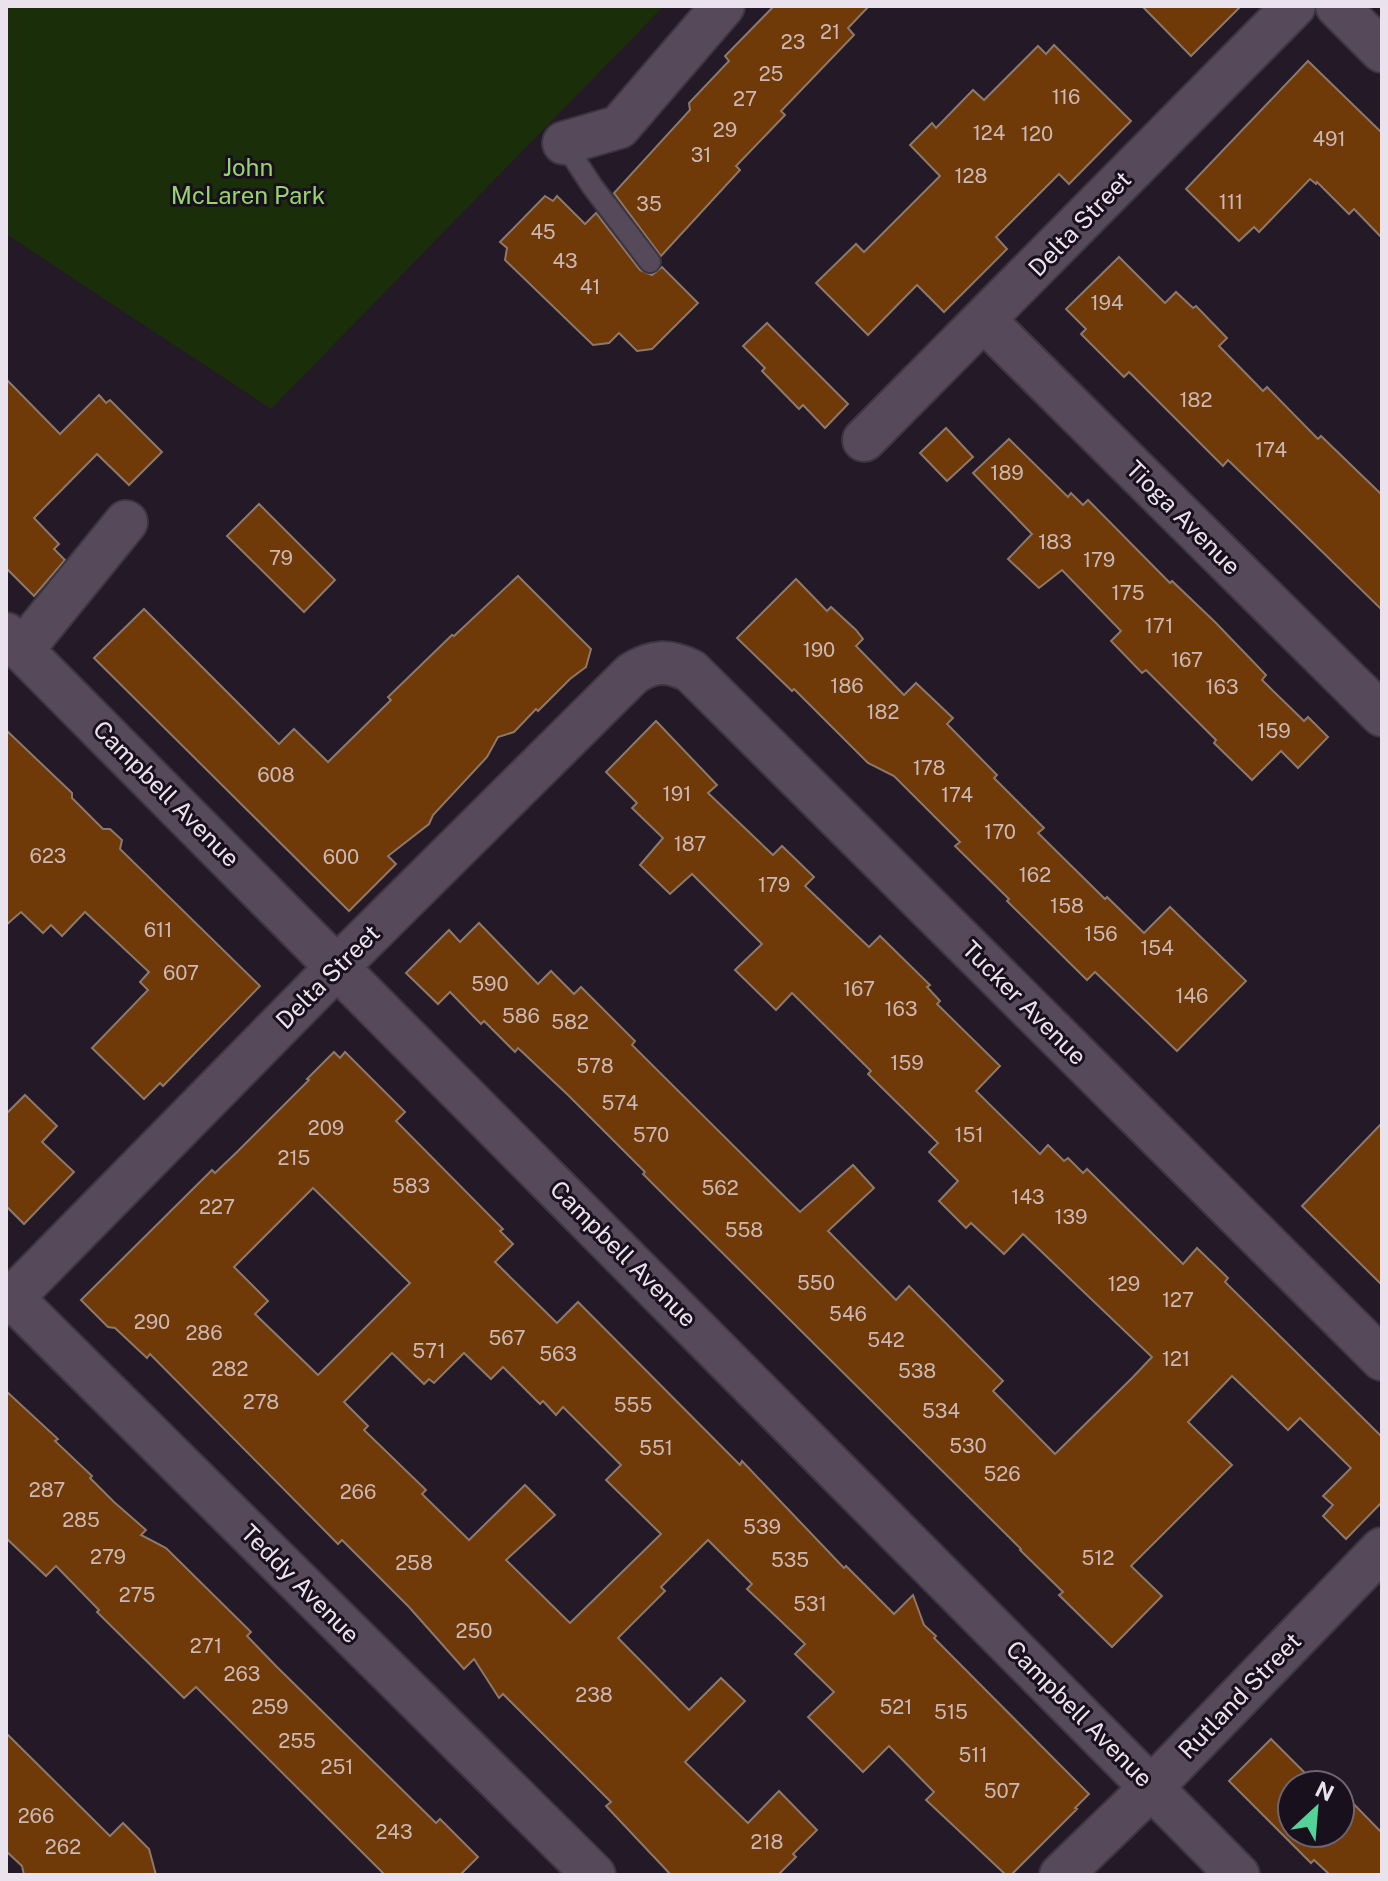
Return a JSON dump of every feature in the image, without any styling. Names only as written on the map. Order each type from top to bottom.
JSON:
[{"type":"street","points":[[564,143],[619,127],[723,6]]},
{"type":"street","name":"Delta Street","points":[[864,440],[1294,6]]},
{"type":"street","points":[[1337,6],[1381,49]]},
{"type":"street","name":"Tioga Avenue","points":[[985,321],[1382,715]]},
{"type":"street","points":[[14,642],[126,522]]},
{"type":"street","name":"Campbell Avenue","points":[[14,642],[1238,1875]]},
{"type":"street","name":"Delta Street","points":[[8,1298],[632,674],[658,662]]},
{"type":"street","name":"Tucker Avenue","points":[[658,662],[675,664],[691,671],[1382,1359]]},
{"type":"street","name":"Teddy Avenue","points":[[8,1298],[594,1875]]},
{"type":"street","name":"Rutland Street","points":[[1061,1875],[1152,1787],[1382,1549]]},
{"type":"lane","points":[[564,143],[592,186],[650,262]]},
{"type":"green space","name":"John McLaren Park","points":[[6,6],[664,6],[271,409],[6,234]]},
{"type":"building","points":[[774,6],[869,6],[848,28],[854,35],[781,111],[785,115],[736,166],[740,170],[661,256],[614,193],[690,110],[689,103],[729,61],[725,56]]},
{"type":"building","points":[[1142,6],[1241,6],[1191,56]]},
{"type":"building","points":[[1054,45],[1131,121],[1069,184],[1059,174],[996,237],[1007,249],[944,312],[917,285],[868,335],[816,283],[856,244],[864,252],[940,176],[910,145],[932,123],[936,128],[973,90],[984,100],[1038,46],[1046,54]]},
{"type":"building","points":[[1308,61],[1382,133],[1382,238],[1354,209],[1349,214],[1317,182],[1310,179],[1259,232],[1254,227],[1239,241],[1186,189]]},
{"type":"building","points":[[545,196],[553,201],[557,196],[585,224],[596,213],[640,270],[652,275],[662,267],[698,303],[652,349],[637,351],[619,333],[609,343],[593,345],[505,260],[507,248],[500,242]]},
{"type":"building","points":[[1119,257],[1165,303],[1176,292],[1193,308],[1196,306],[1227,338],[1219,346],[1263,391],[1267,387],[1318,439],[1321,436],[1382,495],[1382,610],[1228,460],[1223,466],[1129,372],[1124,377],[1081,334],[1086,329],[1066,309]]},
{"type":"building","points":[[767,323],[848,404],[825,428],[803,405],[799,409],[762,371],[765,368],[743,346]]},
{"type":"building","points":[[6,379],[60,434],[99,395],[106,403],[110,400],[162,452],[129,485],[97,454],[34,518],[59,544],[54,549],[65,560],[34,596],[6,568]]},
{"type":"building","points":[[946,428],[973,457],[947,481],[920,453]]},
{"type":"building","points":[[1009,439],[1068,497],[1071,493],[1083,505],[1088,500],[1170,583],[1172,581],[1215,622],[1266,675],[1262,680],[1304,721],[1308,717],[1328,737],[1298,768],[1281,751],[1252,780],[1146,670],[1142,673],[1111,641],[1121,631],[1062,570],[1039,588],[1008,559],[1032,534],[973,473]]},
{"type":"building","points":[[259,504],[335,580],[304,612],[227,536]]},
{"type":"building","points":[[518,576],[591,649],[586,667],[514,732],[498,737],[487,757],[433,815],[429,824],[388,856],[396,864],[349,911],[94,658],[144,609],[279,744],[294,729],[328,762],[391,700],[388,697]]},
{"type":"building","points":[[796,579],[827,611],[831,607],[856,630],[863,639],[856,646],[904,695],[916,683],[953,718],[947,724],[997,775],[994,778],[1044,828],[1038,833],[1105,899],[1107,897],[1144,933],[1170,907],[1246,981],[1177,1051],[1095,972],[1087,980],[1007,901],[1009,899],[955,846],[960,842],[894,776],[868,763],[794,689],[792,691],[737,638]]},
{"type":"building","points":[[656,721],[717,785],[708,793],[773,855],[782,846],[814,877],[805,886],[869,947],[880,936],[930,985],[927,987],[940,1001],[937,1004],[1000,1066],[976,1091],[1040,1154],[1048,1145],[1064,1161],[1068,1158],[1083,1173],[1087,1169],[1183,1264],[1197,1248],[1228,1278],[1225,1282],[1382,1437],[1382,1502],[1346,1539],[1323,1516],[1333,1505],[1323,1496],[1351,1468],[1300,1418],[1288,1430],[1232,1376],[1188,1422],[1232,1465],[1131,1566],[1162,1596],[1112,1647],[1059,1595],[1063,1592],[1021,1549],[643,1174],[645,1172],[568,1095],[518,1048],[515,1052],[484,1021],[481,1024],[450,992],[438,1004],[406,973],[449,930],[460,942],[479,923],[538,984],[551,971],[574,994],[581,987],[635,1041],[632,1045],[800,1212],[853,1165],[874,1188],[828,1231],[896,1300],[909,1286],[1003,1381],[993,1391],[1055,1454],[1133,1377],[1152,1357],[1023,1234],[1004,1254],[971,1223],[966,1228],[939,1201],[958,1181],[929,1152],[938,1143],[792,993],[776,1010],[735,970],[762,944],[692,874],[670,894],[640,865],[663,838],[632,808],[637,803],[606,772]]},
{"type":"building","points":[[6,730],[72,793],[72,798],[103,829],[110,829],[122,840],[120,849],[260,986],[163,1086],[160,1083],[144,1099],[92,1048],[148,990],[140,982],[149,972],[85,912],[62,936],[51,925],[43,933],[21,912],[6,925]]},
{"type":"building","points":[[334,1052],[340,1058],[345,1052],[405,1112],[396,1121],[503,1229],[500,1231],[513,1244],[495,1262],[557,1323],[578,1302],[894,1614],[913,1595],[924,1625],[936,1636],[934,1638],[1089,1794],[1011,1875],[1006,1875],[926,1800],[934,1792],[889,1746],[863,1772],[808,1717],[834,1692],[795,1654],[805,1644],[747,1589],[752,1584],[708,1540],[661,1587],[665,1591],[618,1638],[689,1710],[721,1678],[745,1701],[685,1762],[748,1823],[779,1791],[817,1830],[793,1854],[796,1857],[778,1875],[671,1875],[606,1806],[611,1802],[503,1694],[499,1698],[474,1659],[464,1669],[409,1607],[342,1540],[338,1544],[150,1354],[147,1358],[115,1328],[108,1327],[81,1300],[212,1170],[215,1173],[238,1151]],"holes":[[[313,1188],[410,1283],[318,1375],[255,1314],[268,1301],[234,1267]],[[392,1353],[424,1384],[429,1379],[434,1383],[464,1353],[491,1379],[503,1367],[540,1404],[543,1401],[556,1415],[563,1407],[621,1465],[606,1480],[661,1534],[570,1623],[506,1560],[555,1515],[525,1485],[469,1540],[422,1494],[426,1490],[364,1430],[368,1426],[344,1402]]]},
{"type":"building","points":[[25,1095],[57,1126],[42,1142],[74,1172],[24,1224],[6,1206],[6,1114]]},
{"type":"building","points":[[1382,1123],[1382,1285],[1302,1206]]},
{"type":"building","points":[[6,1391],[58,1439],[55,1441],[114,1502],[146,1530],[141,1535],[166,1548],[251,1632],[247,1636],[277,1667],[436,1823],[440,1819],[478,1857],[460,1875],[385,1875],[196,1687],[184,1698],[97,1612],[99,1610],[56,1566],[46,1576],[6,1538]]},
{"type":"building","points":[[6,1733],[110,1836],[123,1823],[149,1849],[156,1875],[24,1875],[22,1866],[6,1851]]},
{"type":"building","points":[[1271,1739],[1301,1769],[1276,1769],[1276,1828],[1229,1781]]},
{"type":"building","points":[[1356,1806],[1382,1833],[1382,1875],[1330,1875],[1314,1860],[1311,1863],[1297,1849],[1356,1849]]}]
